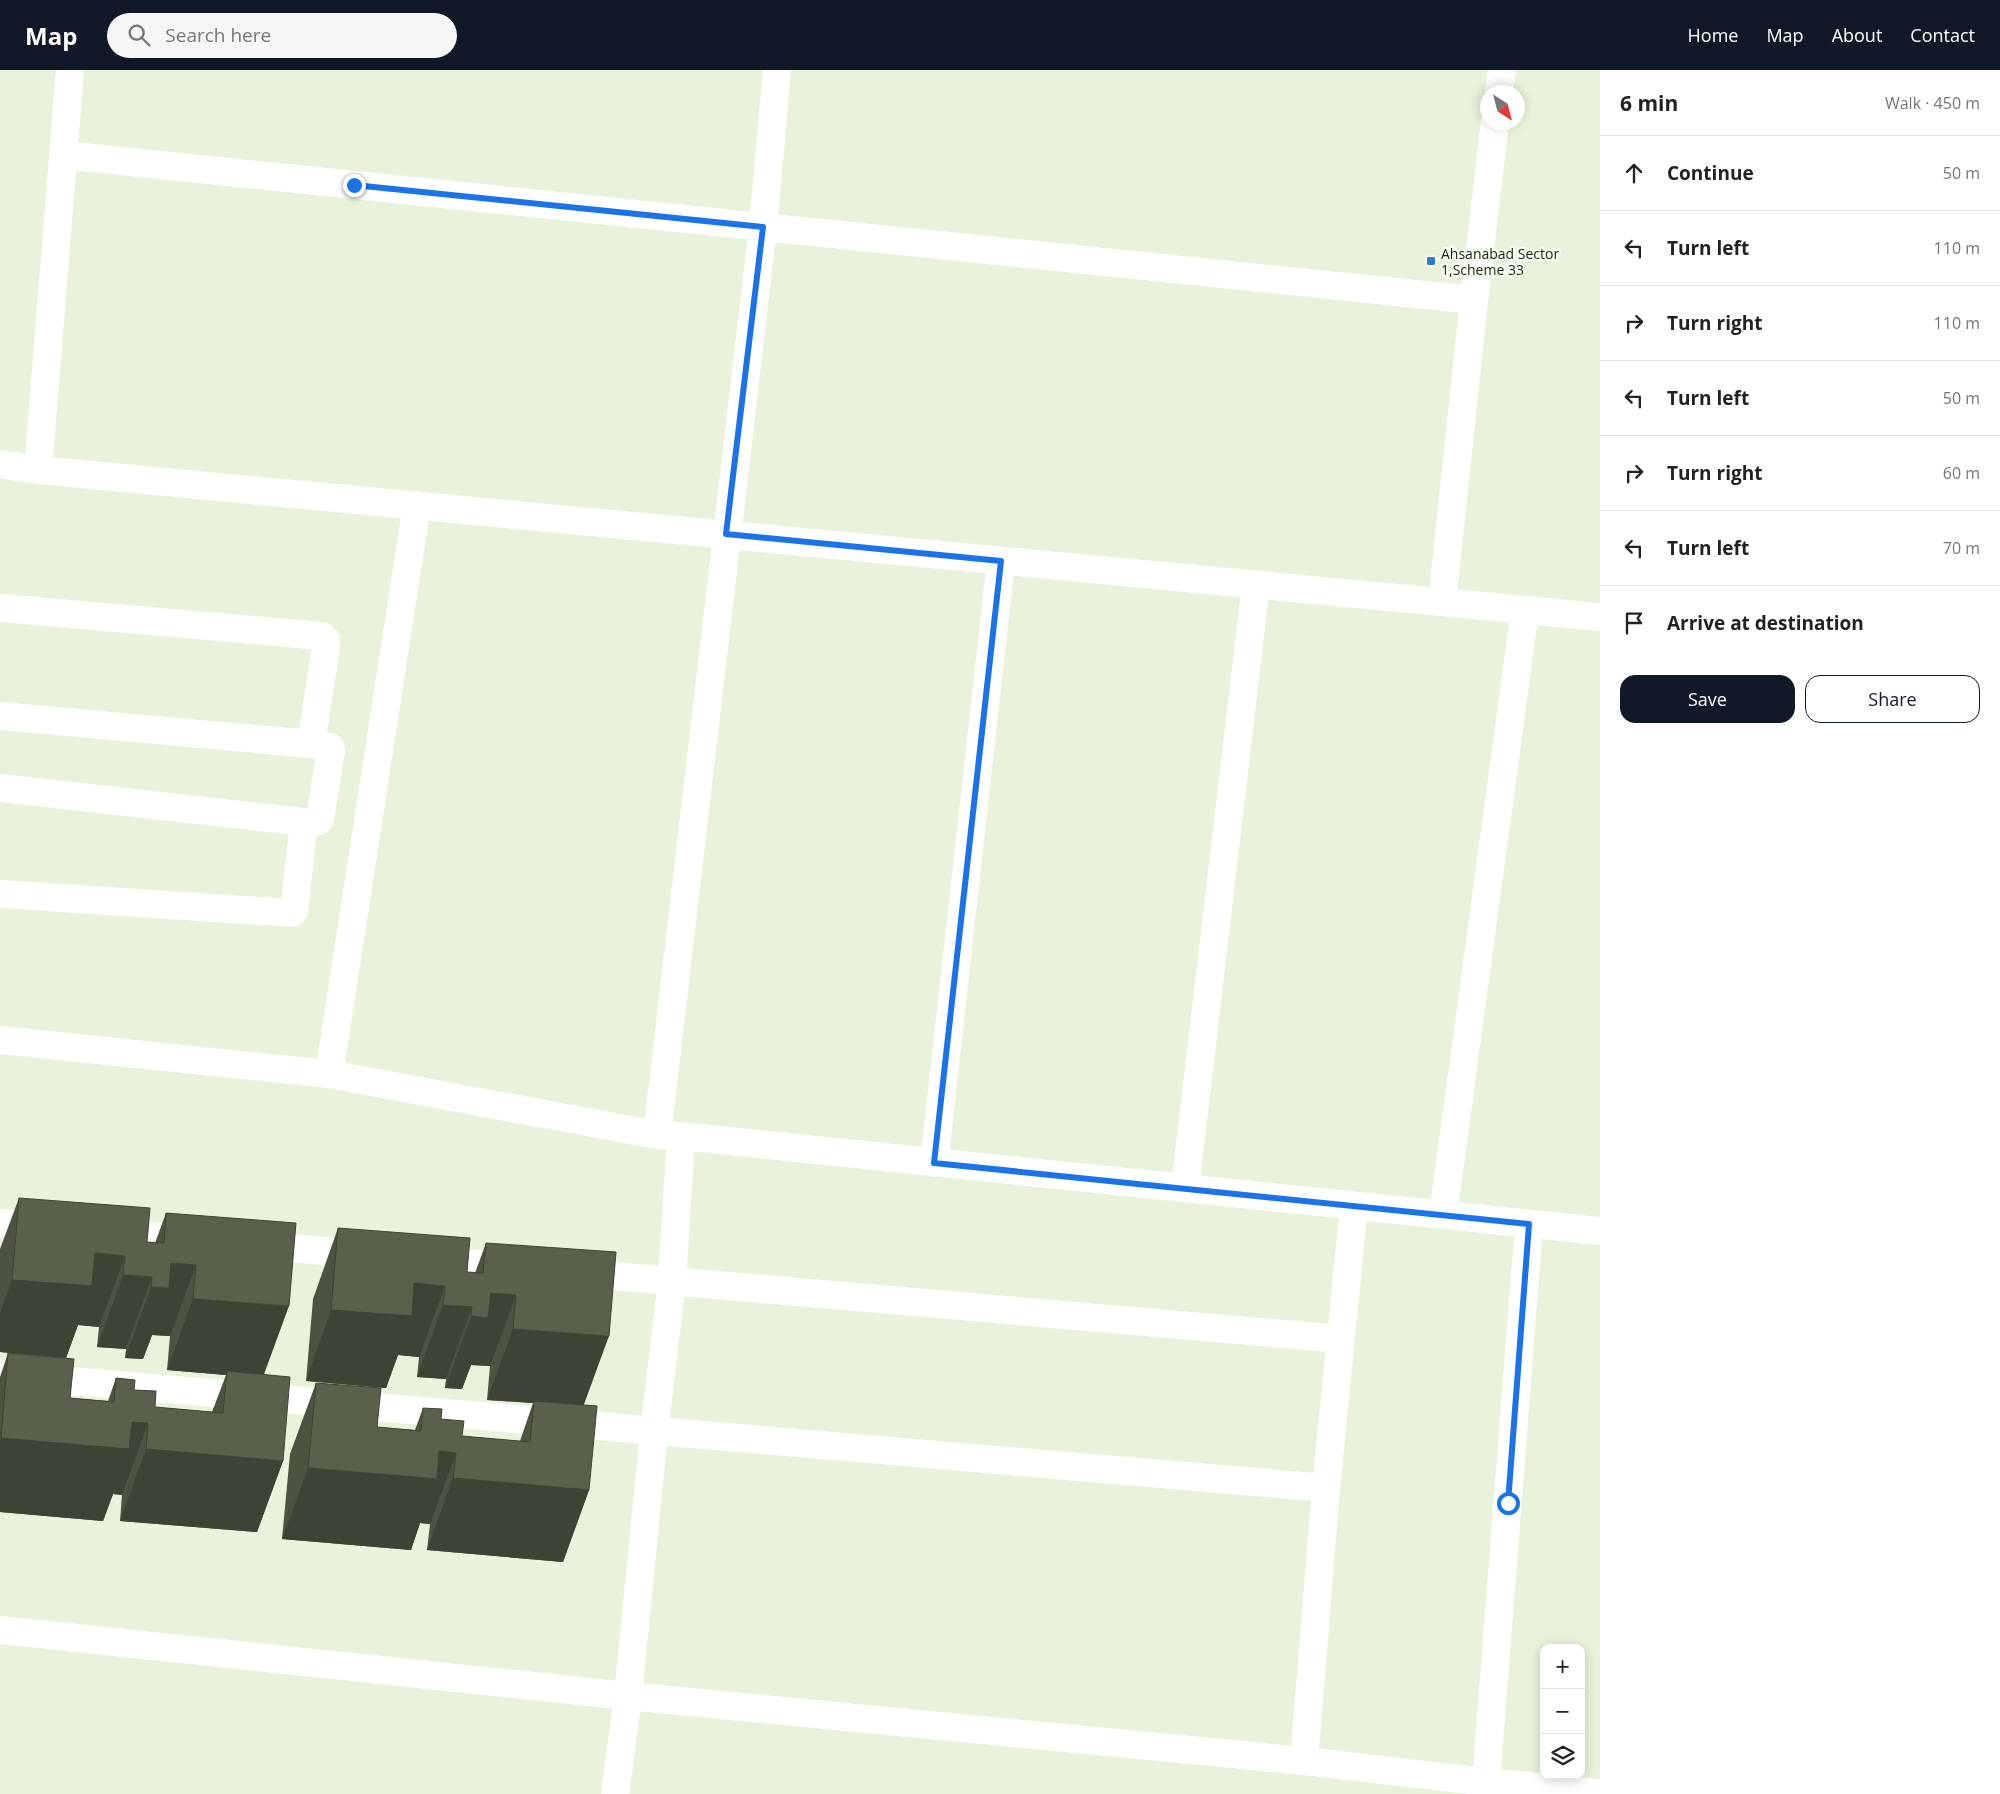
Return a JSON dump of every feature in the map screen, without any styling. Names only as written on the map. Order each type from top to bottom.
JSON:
[{"type":"street","points":[[38,470],[70,70]]},
{"type":"street","points":[[615,1794],[628,1696],[654,1432],[672,1281],[669,1136],[726,534],[763,227],[777,70]]},
{"type":"street","points":[[1500,85],[1502,70]]},
{"type":"street","points":[[1442,602],[1494,130]]},
{"type":"street","points":[[63,155],[1474,300]]},
{"type":"street","points":[[0,464],[38,470],[1600,617]]},
{"type":"street","points":[[329,1074],[417,505]]},
{"type":"street","points":[[934,1163],[1001,561]]},
{"type":"street","points":[[1185,1188],[1256,584]]},
{"type":"street","points":[[0,608],[322,636],[326,640],[326,646],[311,744]]},
{"type":"street","points":[[1443,1215],[1525,610]]},
{"type":"street","points":[[0,716],[311,744],[330,747],[331,750],[320,819],[318,821],[304,822],[0,788]]},
{"type":"street","points":[[0,894],[292,913],[294,911],[304,822]]},
{"type":"street","points":[[0,1040],[329,1074],[669,1136],[1600,1231]]},
{"type":"street","points":[[1304,1761],[1326,1488],[1354,1206]]},
{"type":"street","points":[[0,1223],[1341,1339]]},
{"type":"street","points":[[1486,1782],[1529,1224]]},
{"type":"street","points":[[0,1375],[1326,1488]]},
{"type":"street","points":[[0,1630],[628,1696],[1304,1761],[1600,1793]]},
{"type":"building","points":[[19,1198],[150,1208],[147,1242],[164,1243],[166,1213],[296,1223],[289,1306],[193,1299],[196,1265],[171,1263],[169,1288],[151,1287],[152,1277],[123,1275],[125,1256],[95,1253],[92,1286],[12,1280]]},
{"type":"building","points":[[338,1228],[470,1238],[467,1272],[483,1273],[486,1243],[616,1252],[609,1336],[513,1329],[516,1295],[491,1293],[488,1318],[471,1316],[472,1307],[443,1305],[445,1286],[414,1283],[412,1316],[331,1310]]},
{"type":"building","points":[[8,1353],[74,1359],[70,1398],[114,1402],[116,1378],[135,1380],[134,1390],[156,1391],[155,1407],[223,1413],[227,1371],[290,1377],[283,1461],[146,1449],[148,1423],[132,1422],[129,1449],[1,1438]]},
{"type":"building","points":[[316,1383],[381,1388],[377,1427],[421,1431],[423,1408],[442,1409],[441,1419],[464,1421],[462,1436],[530,1442],[534,1401],[597,1406],[589,1490],[453,1478],[456,1453],[439,1451],[437,1479],[308,1468]]},
{"type":"place","name":"Ahsanabad Sector 1,Scheme 33","points":[[1431,261]]},
{"type":"route","points":[[354,185],[763,227],[726,534],[1001,561],[934,1163],[1529,1224],[1508,1503]]}]
